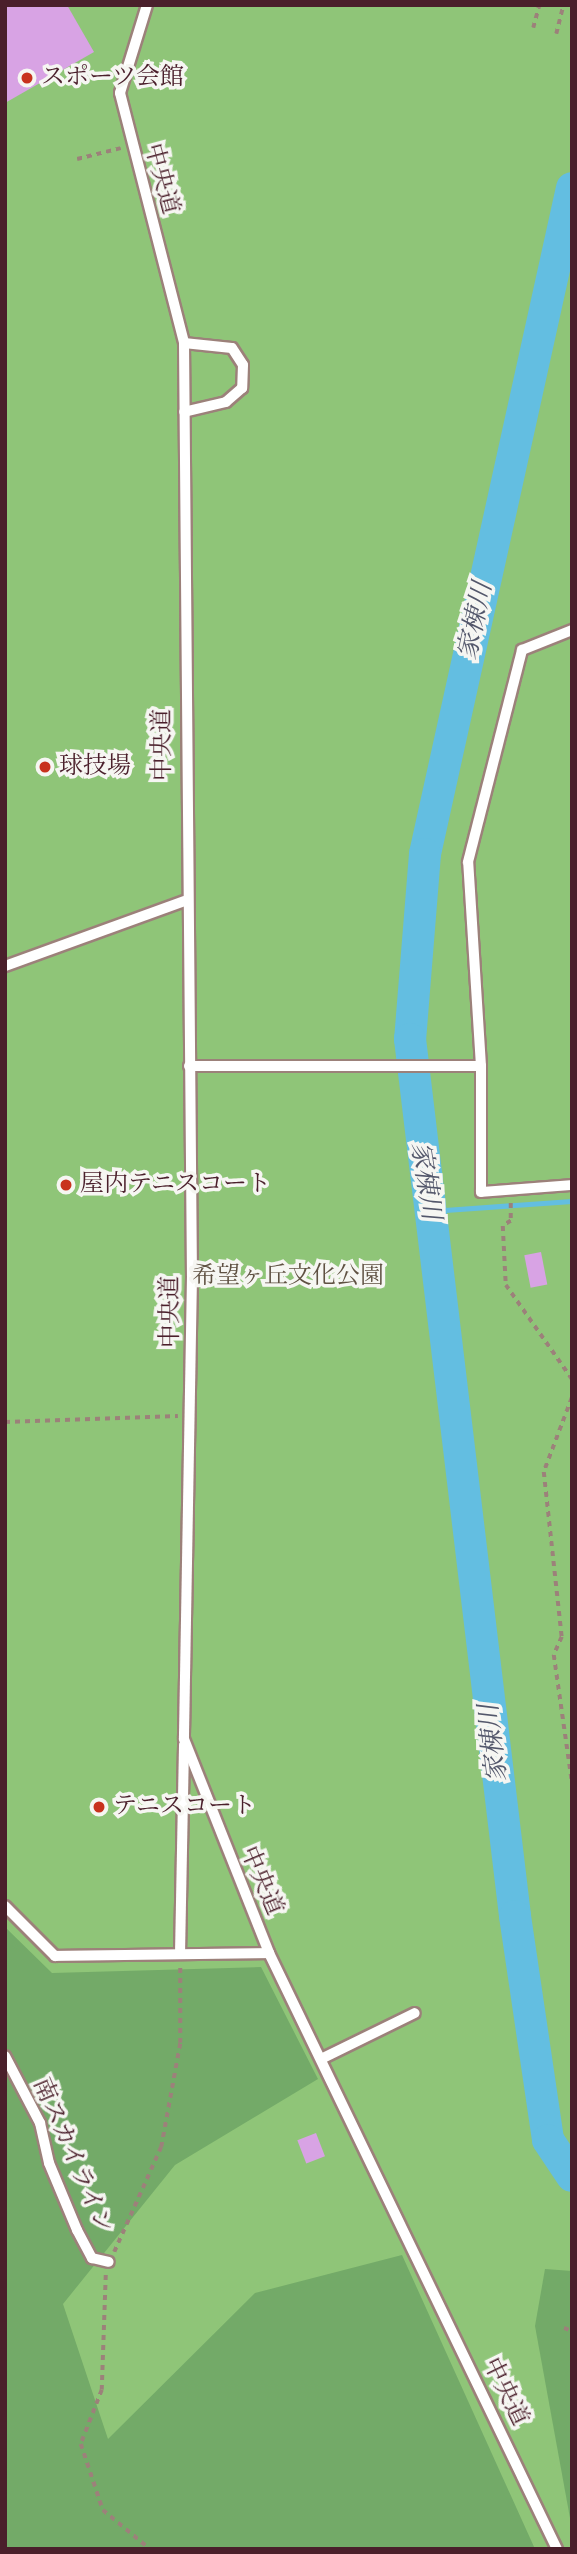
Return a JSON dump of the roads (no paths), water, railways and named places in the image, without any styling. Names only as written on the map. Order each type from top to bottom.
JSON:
[{"type":"lane","name":"中央道","points":[[147,5],[120,93],[130,146],[184,343],[185,901],[191,1415],[184,1739],[269,1953],[323,2058],[557,2549]]},
{"type":"lane","points":[[184,343],[232,348],[243,366],[242,388],[226,402],[184,412]]},
{"type":"lane","points":[[572,630],[522,650],[468,862],[481,1066],[476,1177],[481,1192],[572,1185]]},
{"type":"lane","points":[[5,966],[185,901]]},
{"type":"lane","points":[[189,1066],[451,1069],[481,1066]]},
{"type":"lane","points":[[180,1954],[184,1739]]},
{"type":"lane","points":[[5,1906],[55,1956],[269,1953]]},
{"type":"lane","points":[[323,2058],[415,2012]]},
{"type":"lane","name":"南スカイライン","points":[[5,2056],[40,2123],[48,2163],[77,2230],[92,2258],[109,2262]]},
{"type":"waterway","name":"家棟川","points":[[572,188],[425,854],[410,1039],[515,1916],[548,2140],[572,2176]]},
{"type":"waterway","points":[[431,1211],[572,1201]]},
{"type":"place","name":"スポーツ会館","points":[[27,78]]},
{"type":"place","name":"球技場","points":[[45,767]]},
{"type":"place","name":"屋内テニスコート","points":[[66,1185]]},
{"type":"place","name":"テニスコート","points":[[99,1807]]},
{"type":"park label","name":"希望ヶ丘文化公園","points":[[288,1277]]}]
